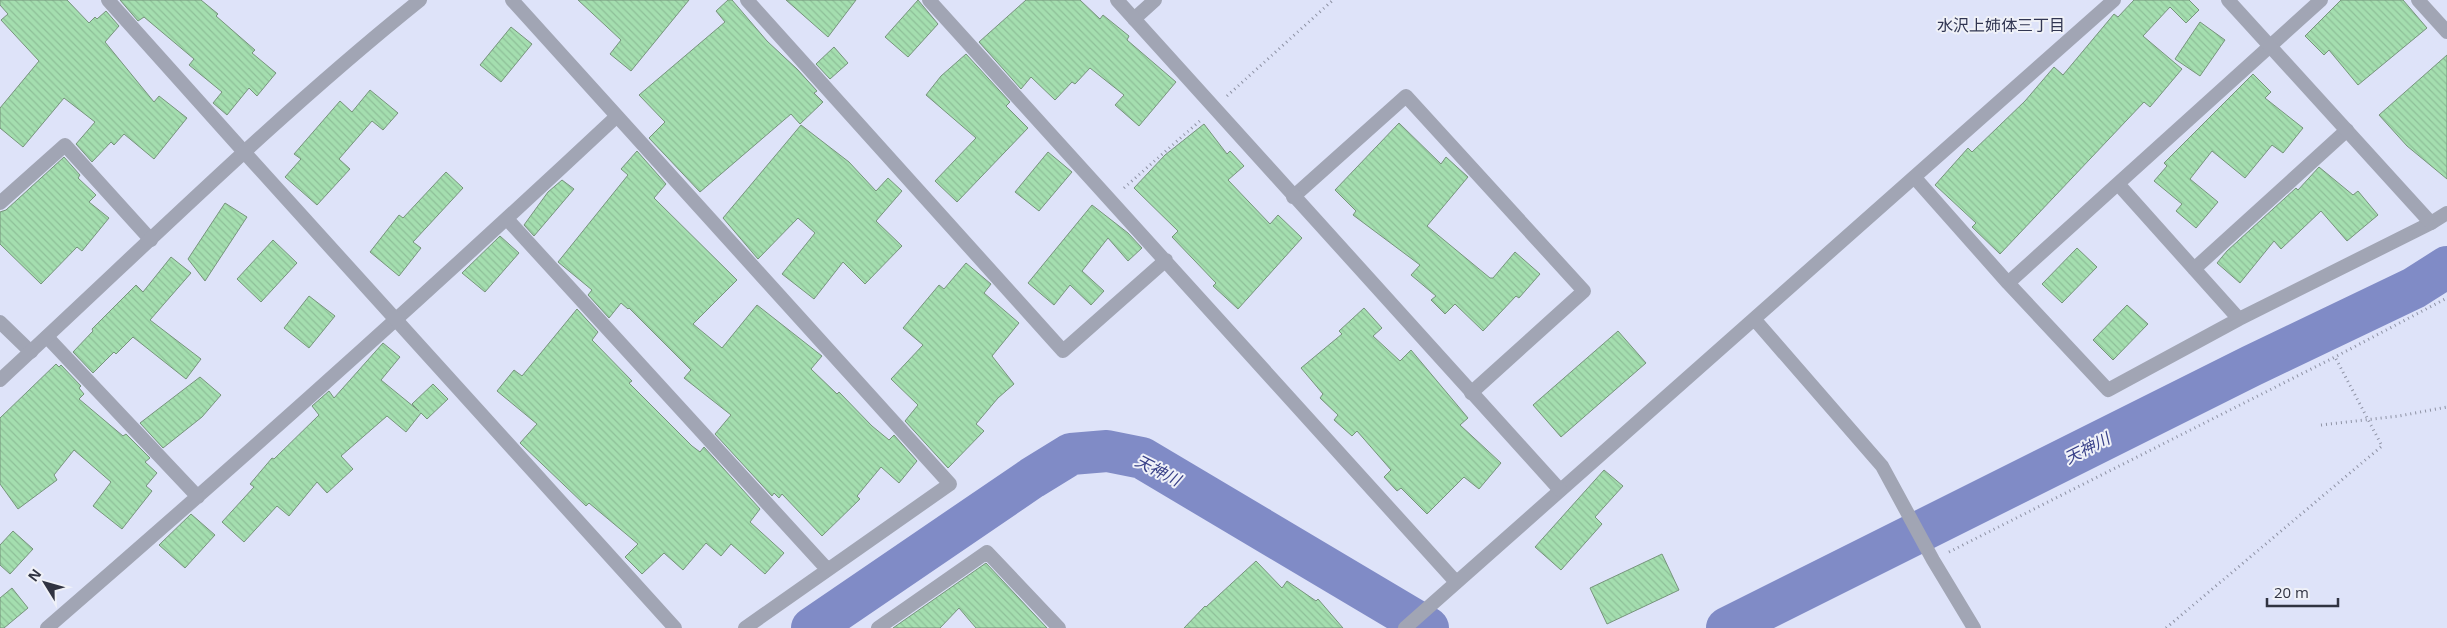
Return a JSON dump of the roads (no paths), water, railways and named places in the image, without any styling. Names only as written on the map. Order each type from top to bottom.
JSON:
[{"type":"street","points":[[108,0],[675,628]]},
{"type":"street","points":[[0,380],[245,153],[379,33],[420,0]]},
{"type":"street","points":[[512,0],[950,484],[744,628]]},
{"type":"street","points":[[747,0],[1063,351],[1166,260]]},
{"type":"street","points":[[929,0],[1456,582]]},
{"type":"street","points":[[1117,0],[1560,490]]},
{"type":"street","points":[[1134,19],[1155,0]]},
{"type":"street","points":[[1405,628],[1755,320],[2114,0]]},
{"type":"street","points":[[2228,0],[2431,223]]},
{"type":"street","points":[[2008,283],[2119,185],[2321,0]]},
{"type":"street","points":[[2418,0],[2447,32]]},
{"type":"street","points":[[1293,196],[1406,96],[1584,291],[1471,393]]},
{"type":"street","points":[[47,628],[198,497],[507,219],[616,117]]},
{"type":"street","points":[[2194,269],[2347,130]]},
{"type":"street","points":[[0,203],[65,145],[151,240]]},
{"type":"street","points":[[1915,178],[2008,283],[2108,390],[2239,319],[2431,223],[2447,213]]},
{"type":"street","points":[[2119,185],[2239,319]]},
{"type":"street","points":[[507,219],[827,569]]},
{"type":"street","points":[[1755,320],[1882,466],[1933,560],[1974,628]]},
{"type":"street","points":[[0,322],[31,352]]},
{"type":"street","points":[[47,337],[198,497]]},
{"type":"street","points":[[878,628],[987,552],[1059,628]]},
{"type":"waterway","name":"天神川","points":[[1727,628],[2251,366],[2414,288],[2447,267]]},
{"type":"waterway","name":"天神川","points":[[812,628],[1032,478],[1071,454],[1107,451],[1142,458],[1428,628]]},
{"type":"district","name":"水沢上姉体三丁目","points":[[2001,25]]}]
